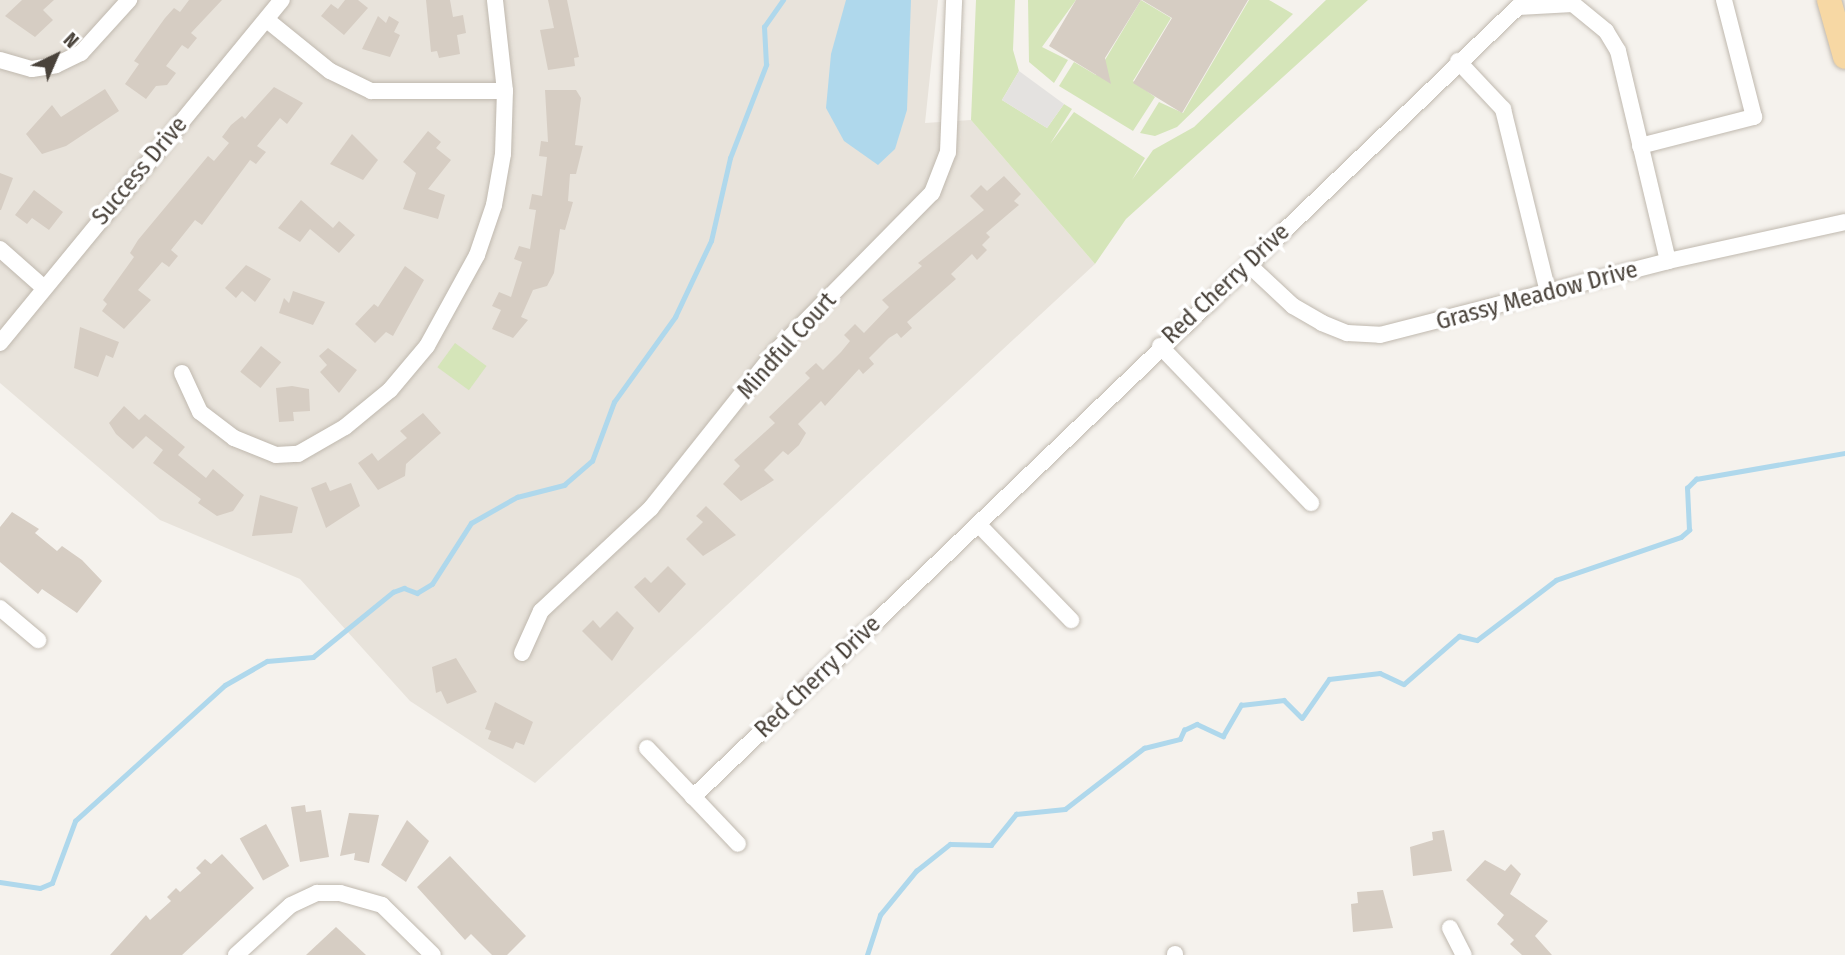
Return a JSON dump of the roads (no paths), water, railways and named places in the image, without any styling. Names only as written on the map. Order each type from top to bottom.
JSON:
[{"type":"main road","points":[[1829,0],[1845,57]]},
{"type":"street","points":[[0,60],[32,69],[56,65],[81,53],[128,0]]},
{"type":"street","name":"Success Drive","points":[[0,343],[43,287],[282,0]]},
{"type":"street","points":[[182,373],[200,412],[234,438],[276,455],[324,443],[390,390],[427,346],[477,255],[503,154],[505,91],[495,0]]},
{"type":"street","name":"Mindful Court","points":[[522,653],[541,611],[651,508],[776,351],[932,193],[948,152],[954,0]]},
{"type":"street","points":[[1640,146],[1754,117],[1724,0]]},
{"type":"street","name":"Red Cherry Drive","points":[[693,797],[1160,346],[1518,7],[1573,4],[1589,13],[1618,51],[1668,261]]},
{"type":"street","points":[[267,20],[330,71],[372,91],[505,91]]},
{"type":"street","points":[[1458,61],[1503,109],[1548,292]]},
{"type":"street","name":"Grassy Meadow Drive","points":[[1248,264],[1293,306],[1347,333],[1408,330],[1668,261],[1845,222]]},
{"type":"street","points":[[0,248],[43,287]]},
{"type":"street","points":[[1160,346],[1311,503]]},
{"type":"street","points":[[978,524],[1071,620]]},
{"type":"street","points":[[0,608],[38,640]]},
{"type":"street","points":[[647,748],[738,844]]},
{"type":"street","points":[[236,955],[291,905],[317,893],[340,893],[382,905],[433,955]]},
{"type":"street","points":[[1450,928],[1464,955]]},
{"type":"water","points":[[846,0],[911,0],[907,110],[895,149],[878,165],[844,141],[826,108],[831,54]]},
{"type":"waterway","points":[[0,882],[40,888],[52,883],[75,821],[225,685],[267,661],[313,657],[393,592],[404,588],[417,593],[432,584],[471,523],[517,497],[564,485],[592,461],[614,402],[675,317],[711,241],[730,158],[766,65],[764,27],[783,0]]},
{"type":"waterway","points":[[867,955],[880,915],[916,871],[950,844],[991,845],[1016,814],[1065,809],[1144,748],[1180,739],[1184,730],[1197,724],[1223,736],[1241,705],[1284,700],[1302,718],[1329,679],[1380,673],[1404,684],[1459,636],[1477,640],[1556,580],[1681,537],[1689,530],[1687,488],[1696,479],[1845,453]]}]
